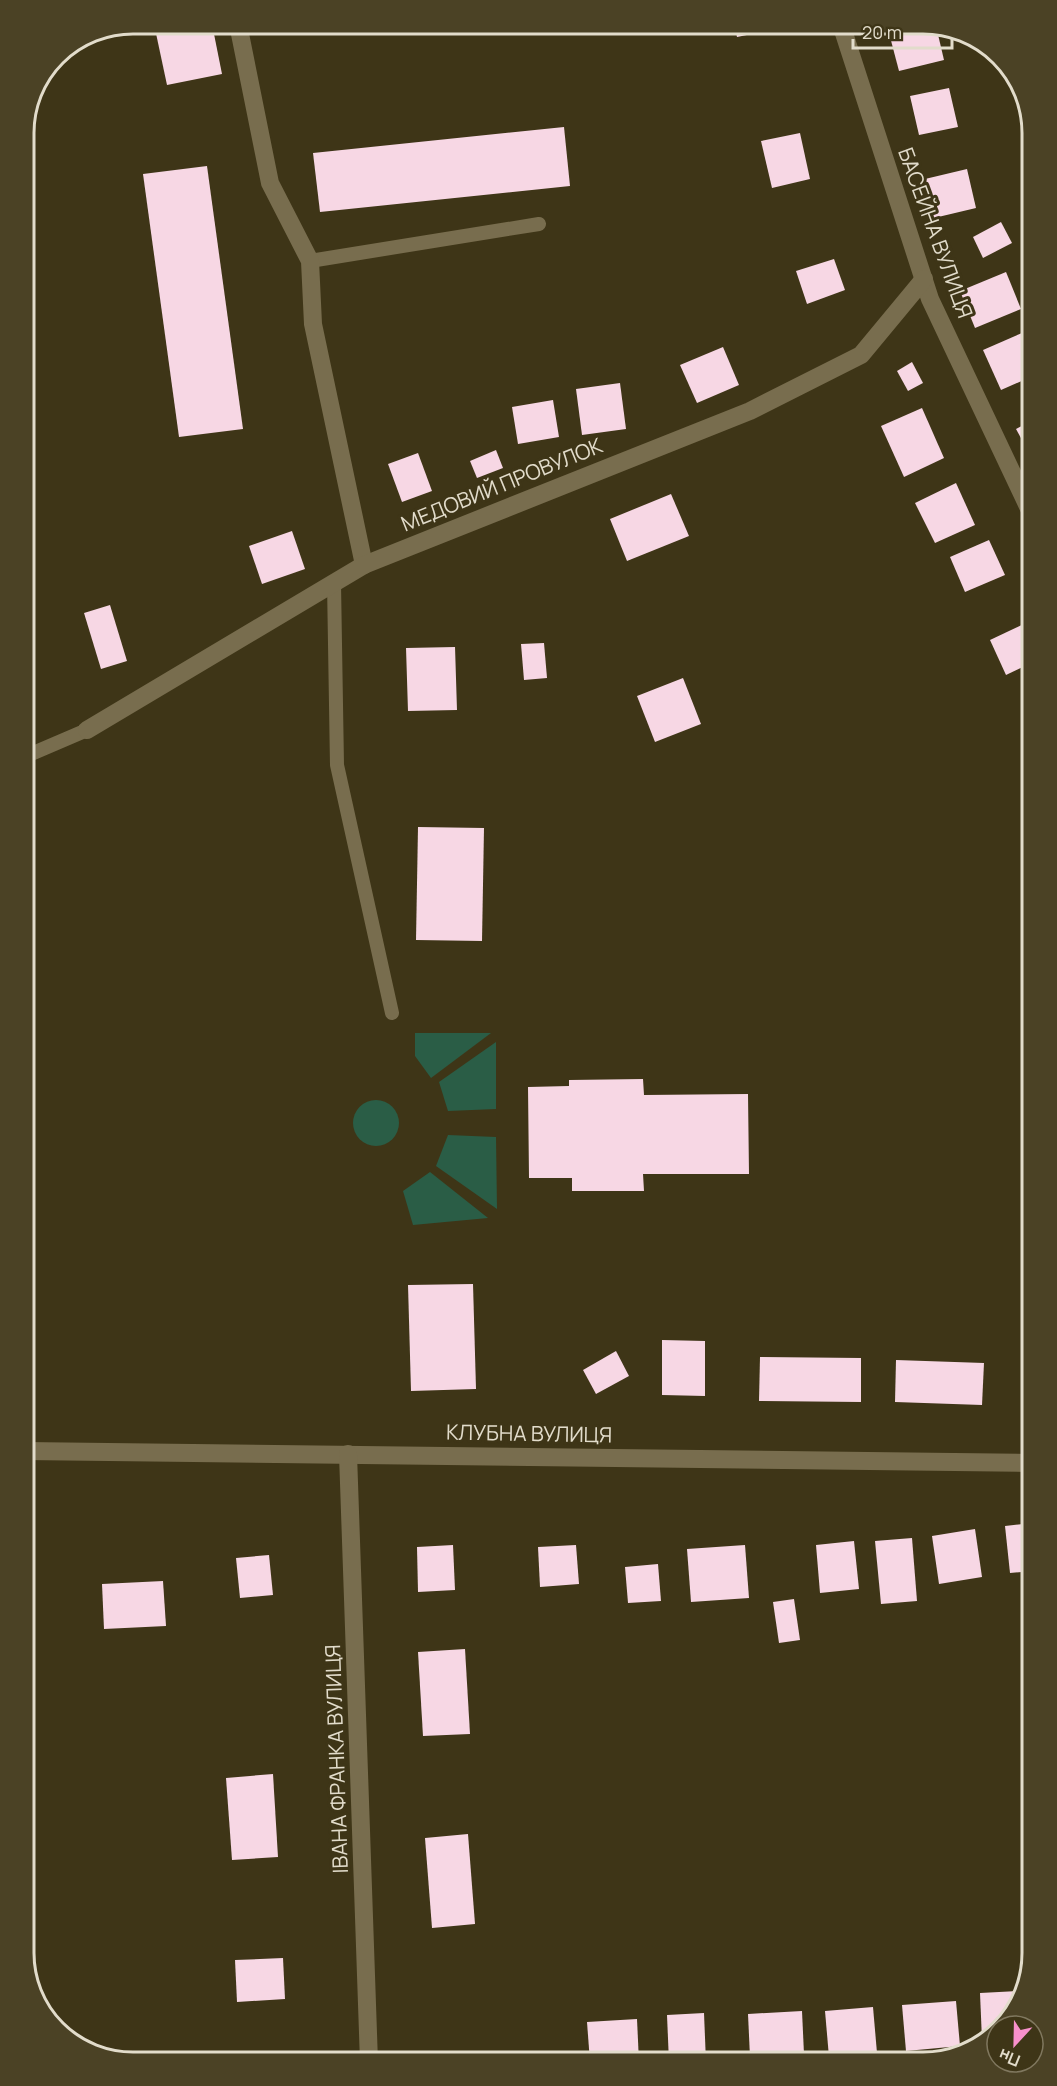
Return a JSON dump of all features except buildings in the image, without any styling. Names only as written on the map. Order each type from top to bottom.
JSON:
[{"type":"street","points":[[240,34],[270,183],[310,261],[313,324],[364,565]]},
{"type":"street","name":"БАСЕЙНА ВУЛИЦЯ","points":[[845,35],[930,299],[1022,494]]},
{"type":"street","name":"МЕДОВИЙ ПРОВУЛОК","points":[[87,730],[364,565],[750,411],[861,355],[924,279]]},
{"type":"street","name":"КЛУБНА ВУЛИЦЯ","points":[[34,1451],[1022,1463]]},
{"type":"street","name":"ІВАНА ФРАНКА ВУЛИЦЯ","points":[[348,1454],[369,2051]]},
{"type":"lane","points":[[310,261],[539,224]]},
{"type":"lane","points":[[334,583],[337,765],[392,1013]]},
{"type":"lane","points":[[35,753],[87,730]]},
{"type":"green space","points":[[415,1033],[491,1033],[431,1078],[415,1056]]},
{"type":"green space","points":[[496,1042],[496,1109],[448,1111],[439,1082]]},
{"type":"green space","points":[[376,1100],[392,1107],[399,1123],[392,1139],[376,1146],[360,1139],[353,1123],[360,1107]]},
{"type":"green space","points":[[448,1135],[496,1137],[497,1209],[436,1166]]},
{"type":"green space","points":[[430,1172],[488,1218],[413,1225],[403,1191]]}]
